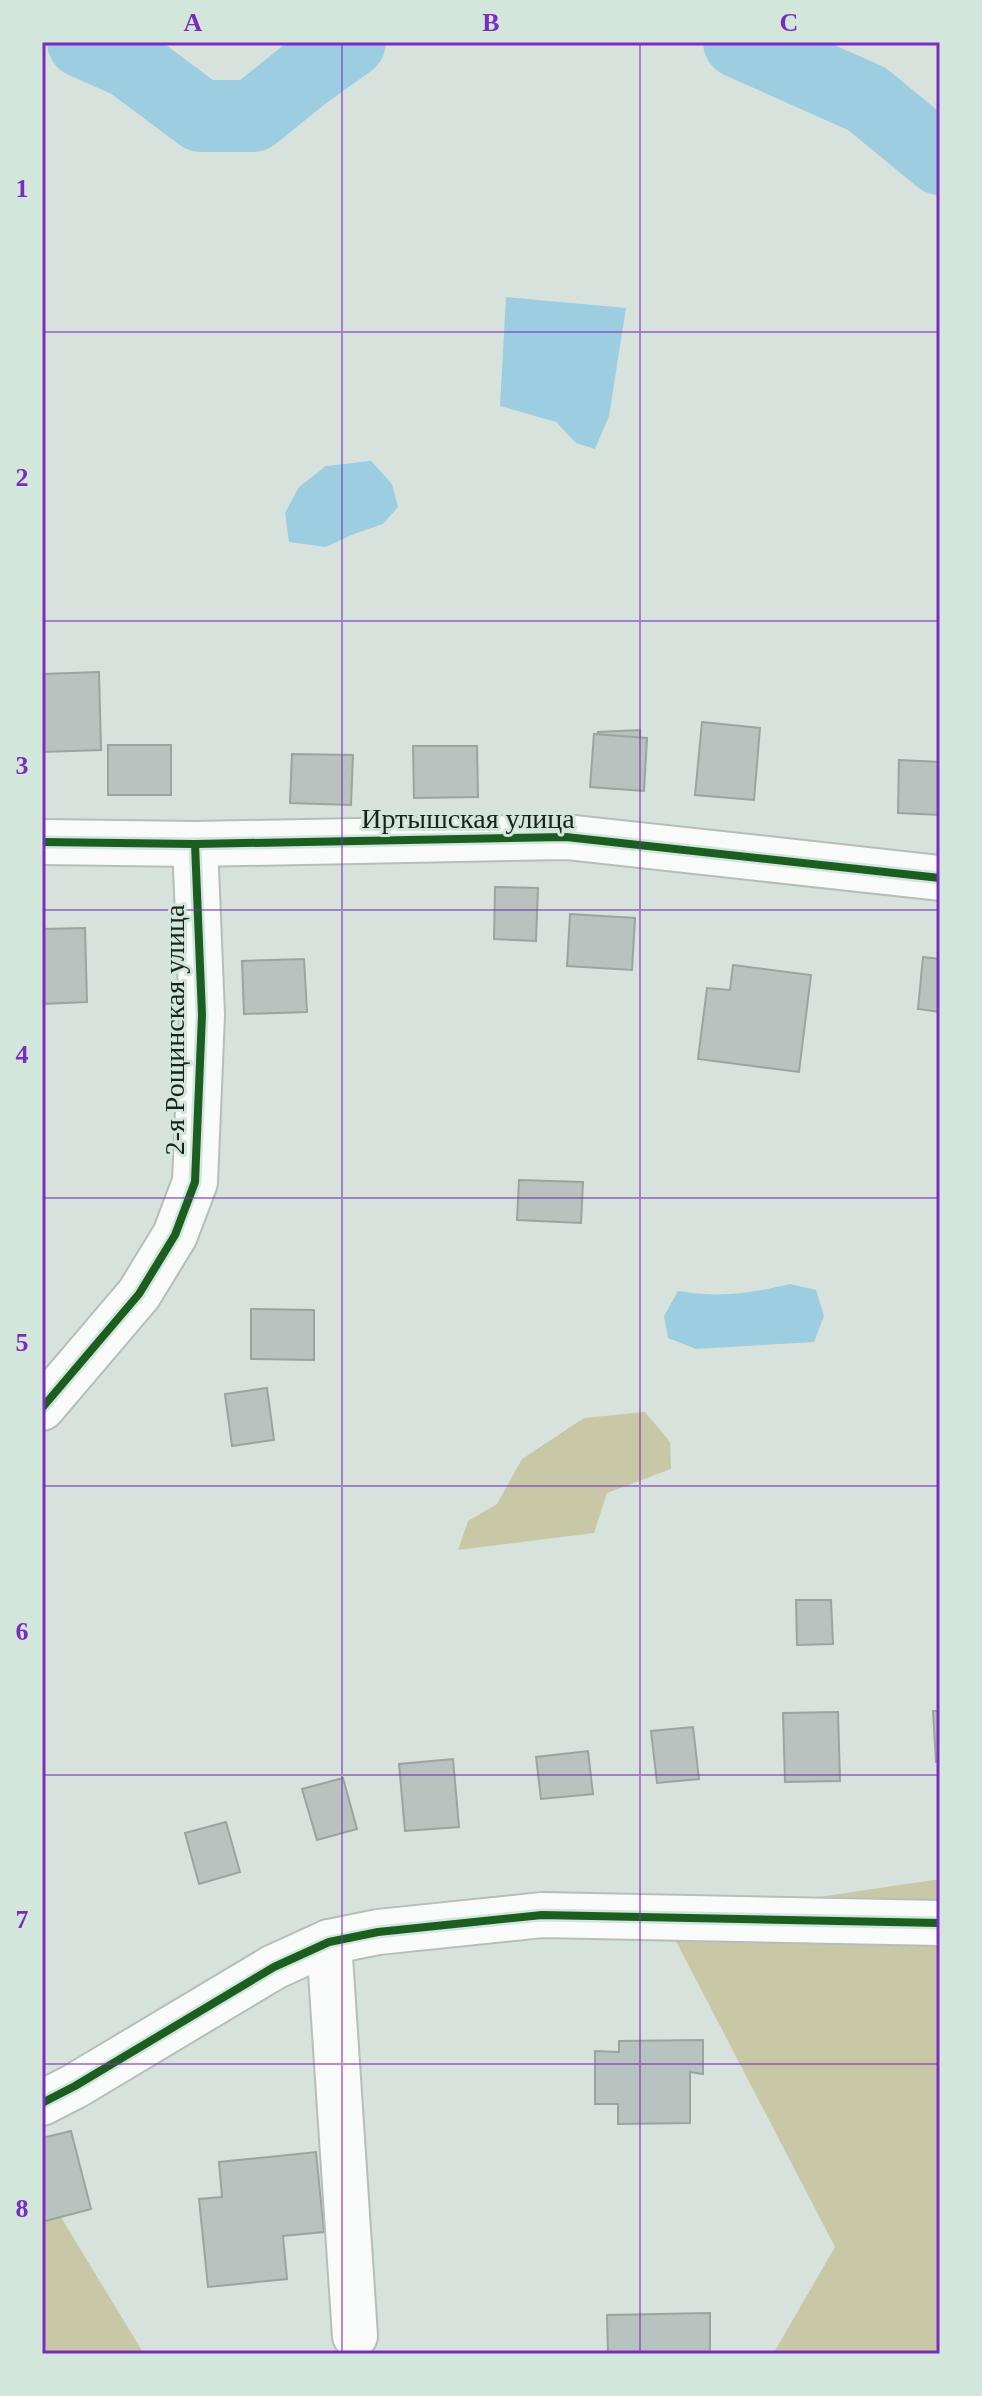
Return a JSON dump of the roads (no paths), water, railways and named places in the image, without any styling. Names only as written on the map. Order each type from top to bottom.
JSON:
[{"type":"street","name":"Иртышская улица","points":[[42,842],[195,844],[566,837],[940,878]]},
{"type":"street","name":"2-я Рощинская улица","points":[[42,1408],[139,1294],[175,1235],[195,1182],[202,1015],[195,844]]},
{"type":"street","points":[[42,2103],[274,1967],[329,1942],[378,1932],[542,1915],[940,1923]]},
{"type":"street","points":[[329,1942],[355,2336]]},
{"type":"water","points":[[506,297],[626,308],[609,416],[595,449],[576,443],[556,422],[500,406]]},
{"type":"water","points":[[371,461],[392,484],[398,507],[383,524],[326,547],[289,542],[285,513],[299,487],[326,466]]},
{"type":"water","points":[[790,1284],[816,1290],[824,1316],[814,1342],[696,1349],[668,1338],[664,1316],[678,1291],[734,1294]]},
{"type":"waterway","points":[[83,42],[130,63],[201,116],[253,116],[350,42]]},
{"type":"waterway","points":[[739,42],[867,99],[940,159]]}]
